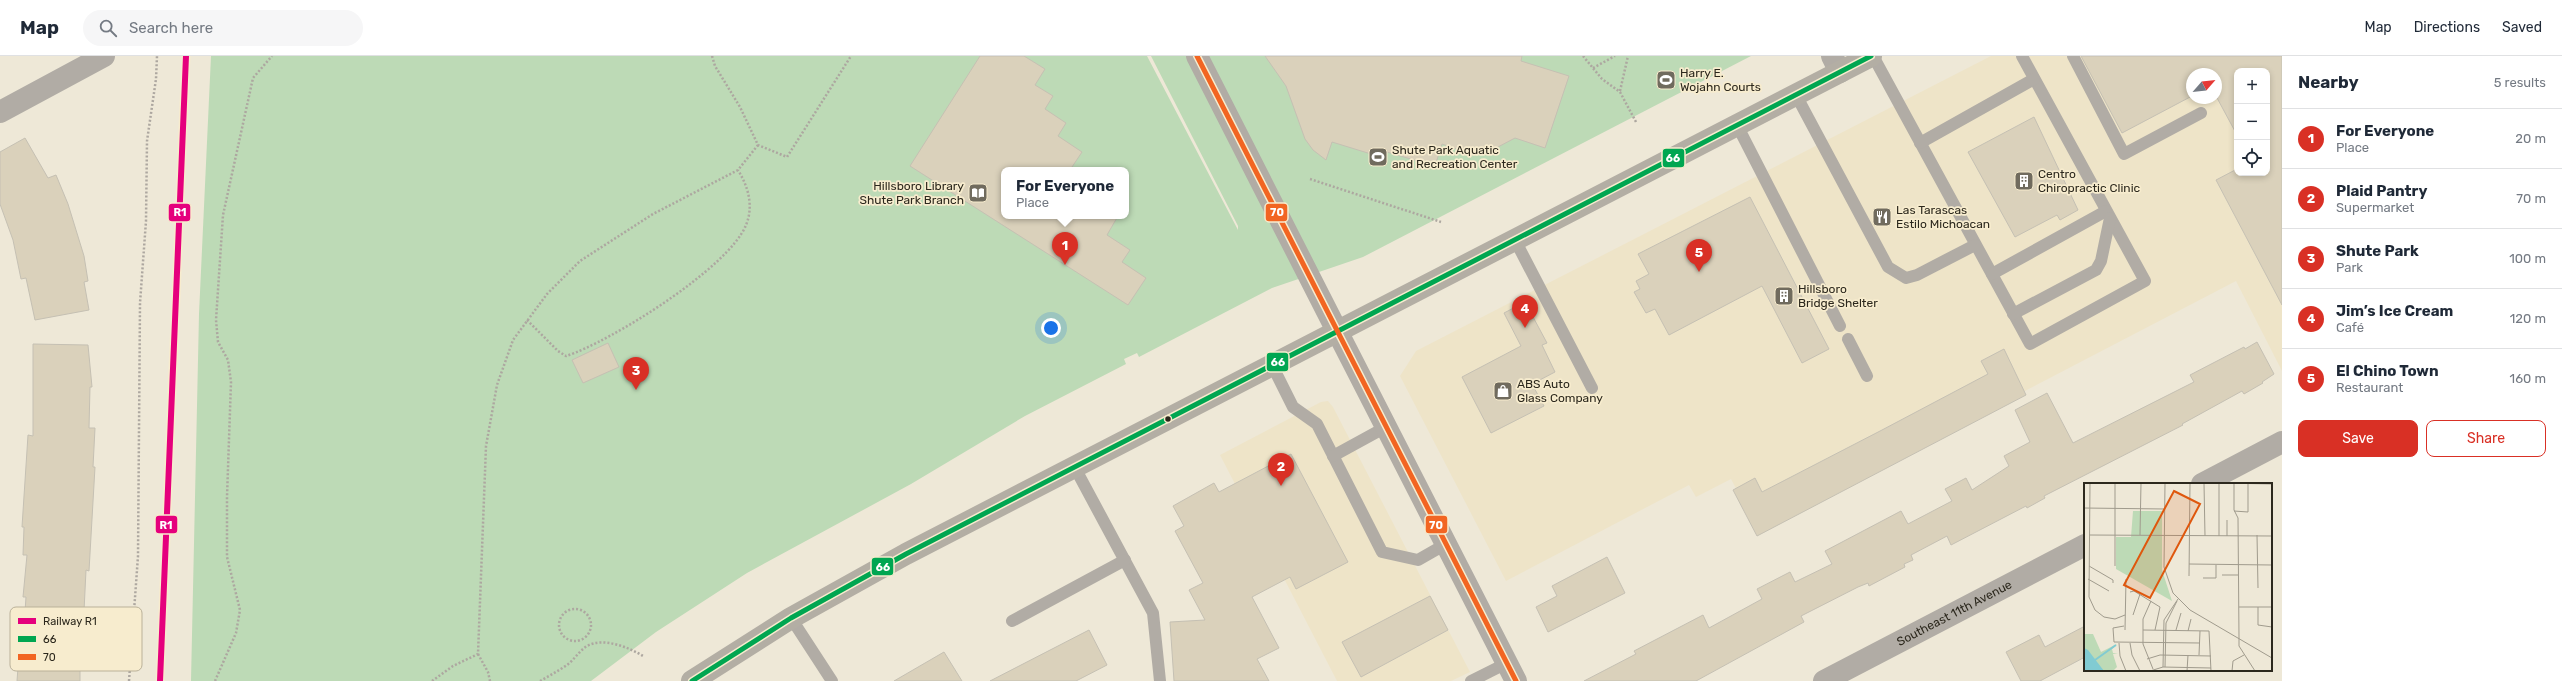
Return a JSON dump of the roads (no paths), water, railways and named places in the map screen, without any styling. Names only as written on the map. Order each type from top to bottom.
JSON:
[{"type":"main road","points":[[692,681],[791,618],[1074,466],[1796,94],[1836,64],[1872,56]]},
{"type":"street","points":[[0,112],[104,56]]},
{"type":"street","points":[[1197,56],[1511,672]]},
{"type":"street","points":[[2204,483],[2282,442]]},
{"type":"street","name":"Southeast 11th Avenue","points":[[1824,681],[2084,546]]},
{"type":"lane","points":[[1872,56],[2030,344],[2145,281],[2022,56]]},
{"type":"lane","points":[[2073,56],[2124,154],[2201,113]]},
{"type":"lane","points":[[1920,143],[2034,79]]},
{"type":"lane","points":[[1796,94],[1888,267],[1906,278],[1917,275],[1976,245]]},
{"type":"lane","points":[[1737,125],[1840,326]]},
{"type":"lane","points":[[1992,274],[2108,214]]},
{"type":"lane","points":[[2013,314],[2096,270],[2101,261],[2108,214]]},
{"type":"lane","points":[[1515,240],[1592,388]]},
{"type":"lane","points":[[1848,339],[1867,376]]},
{"type":"lane","points":[[1272,364],[1293,407],[1317,424],[1382,552],[1418,560],[1446,544]]},
{"type":"lane","points":[[1334,456],[1386,427]]},
{"type":"lane","points":[[1074,466],[1153,613],[1160,681]]},
{"type":"lane","points":[[1012,621],[1125,560]]},
{"type":"lane","points":[[791,618],[832,681]]},
{"type":"lane","points":[[1471,681],[1511,672]]},
{"type":"rail line","name":"R1","points":[[160,681],[186,56]]},
{"type":"place","name":"Harry E. Wojahn Courts","points":[[1666,80]]},
{"type":"place","name":"Shute Park Aquatic and Recreation Center","points":[[1378,157]]},
{"type":"place","name":"Centro Chiropractic Clinic","points":[[2024,181]]},
{"type":"place","name":"Hillsboro Library Shute Park Branch","points":[[978,193]]},
{"type":"place","name":"Las Tarascas Estilo Michoacan","points":[[1882,217]]},
{"type":"place","name":"For Everyone","points":[[1065,265]]},
{"type":"place","name":"El Chino Town","points":[[1699,272]]},
{"type":"place","name":"Hillsboro Bridge Shelter","points":[[1784,296]]},
{"type":"place","name":"Jim’s Ice Cream","points":[[1525,328]]},
{"type":"place","name":"Shute Park","points":[[636,390]]},
{"type":"place","name":"ABS Auto Glass Company","points":[[1503,391]]},
{"type":"place","name":"Plaid Pantry","points":[[1281,486]]}]
